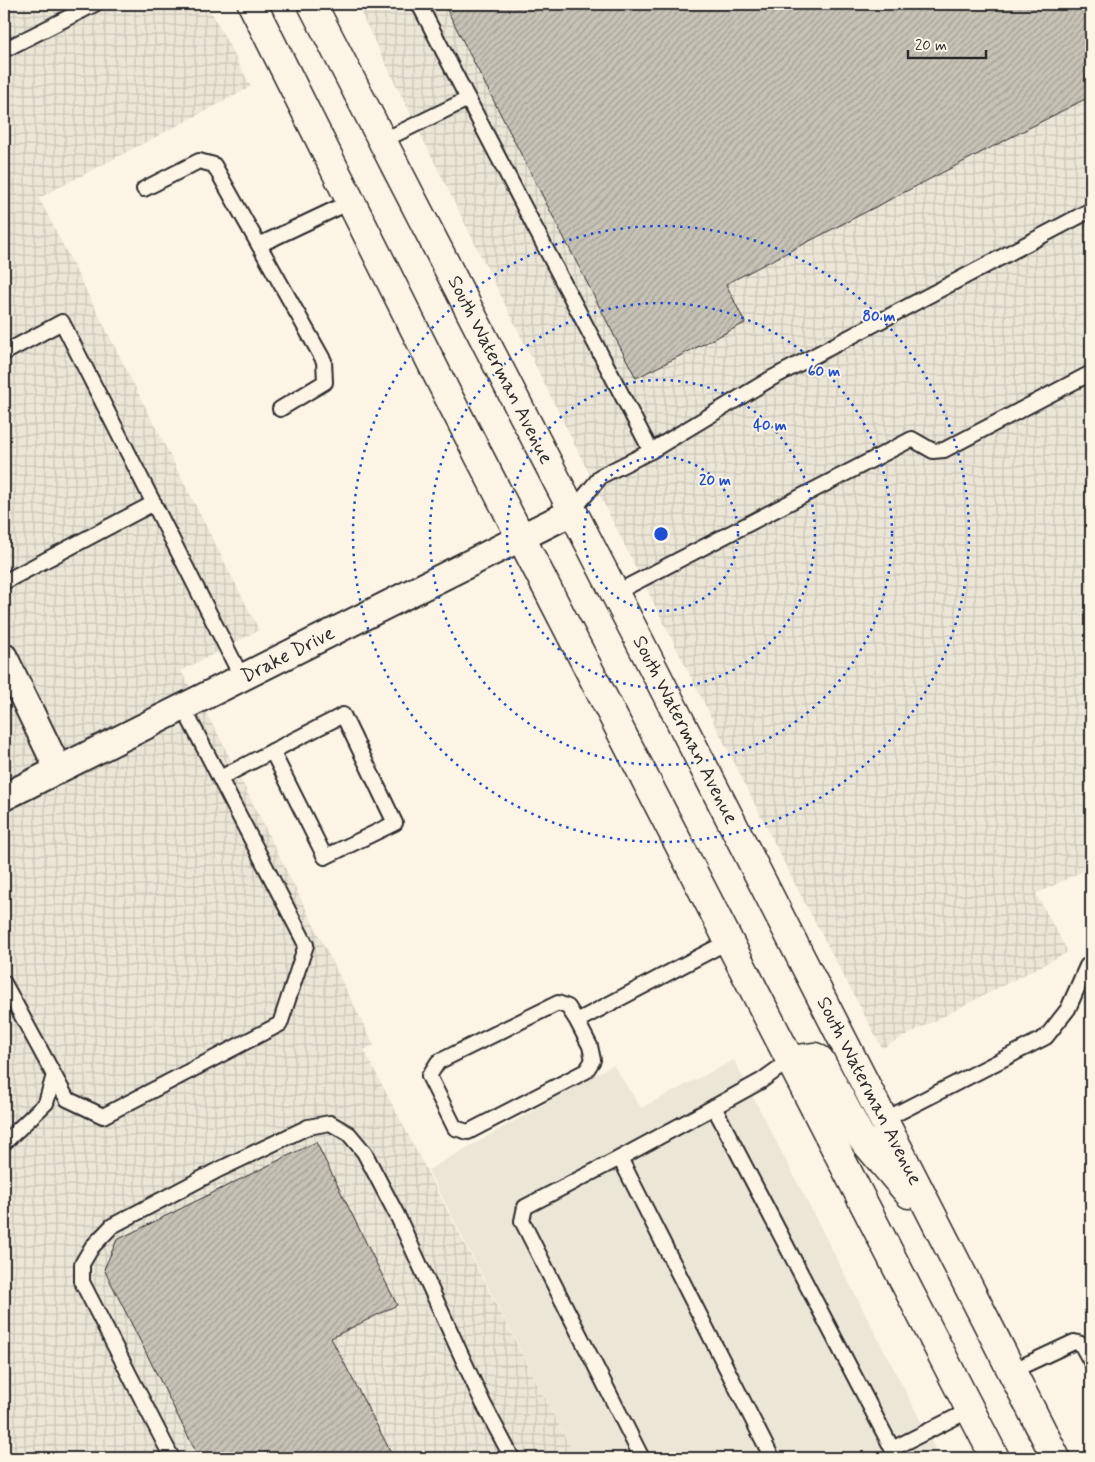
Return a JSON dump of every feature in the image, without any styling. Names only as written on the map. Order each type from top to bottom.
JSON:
[{"type":"main road","points":[[252,4],[447,394],[995,1458]]},
{"type":"main road","name":"South Waterman Avenue","points":[[312,4],[1056,1458]]},
{"type":"main road","points":[[790,1060],[815,1057],[820,1060],[860,1136],[939,1229]]},
{"type":"street","name":"Drake Drive","points":[[4,798],[58,769],[572,512]]},
{"type":"street","points":[[4,658],[58,769]]},
{"type":"lane","points":[[4,50],[95,4]]},
{"type":"lane","points":[[419,4],[651,451]]},
{"type":"lane","points":[[382,141],[468,99]]},
{"type":"lane","points":[[144,189],[199,161],[214,165],[324,361],[325,382],[280,408]]},
{"type":"lane","points":[[259,245],[352,201]]},
{"type":"lane","points":[[572,512],[601,476],[651,451],[772,378],[1091,210]]},
{"type":"lane","points":[[4,353],[62,322],[242,678]]},
{"type":"lane","points":[[614,593],[912,439],[933,451],[944,450],[1091,373]]},
{"type":"lane","points":[[4,582],[154,503]]},
{"type":"lane","points":[[4,983],[67,1099],[103,1116],[280,1024],[306,945],[184,707]]},
{"type":"lane","points":[[220,778],[272,751],[343,715],[395,823],[325,857],[272,751]]},
{"type":"lane","points":[[577,1020],[729,941]]},
{"type":"lane","points":[[884,1120],[1046,1038],[1068,1008],[1087,966],[1091,964]]},
{"type":"lane","points":[[558,1003],[568,1007],[577,1020],[590,1046],[593,1060],[586,1071],[468,1132],[455,1128],[428,1076],[438,1062],[558,1003]]},
{"type":"lane","points":[[642,1458],[522,1221],[525,1206],[620,1158],[762,1081],[790,1060]]},
{"type":"lane","points":[[4,1143],[46,1103],[54,1075]]},
{"type":"lane","points":[[714,1107],[894,1454],[970,1410]]},
{"type":"lane","points":[[172,1458],[82,1282],[82,1264],[92,1247],[112,1226],[216,1171],[308,1127],[330,1123],[349,1134],[364,1152],[398,1217],[483,1403],[512,1458]]},
{"type":"lane","points":[[620,1158],[772,1458]]},
{"type":"lane","points":[[1012,1371],[1074,1342],[1082,1344],[1091,1362]]},
{"type":"shaded area","points":[[4,4],[207,4],[251,87],[39,198],[259,630],[181,671],[217,732],[374,1045],[364,1050],[576,1458],[4,1458]]},
{"type":"shaded area","points":[[356,4],[1091,4],[1091,867],[1036,894],[1068,952],[882,1048],[798,890]]},
{"type":"shaded area","points":[[734,1060],[940,1458],[576,1458],[428,1170],[613,1065],[641,1108]]},
{"type":"building","points":[[444,4],[1091,4],[1091,96],[726,284],[745,323],[636,378]]},
{"type":"building","points":[[316,1142],[397,1305],[331,1338],[394,1458],[199,1458],[104,1269],[117,1240]]}]
